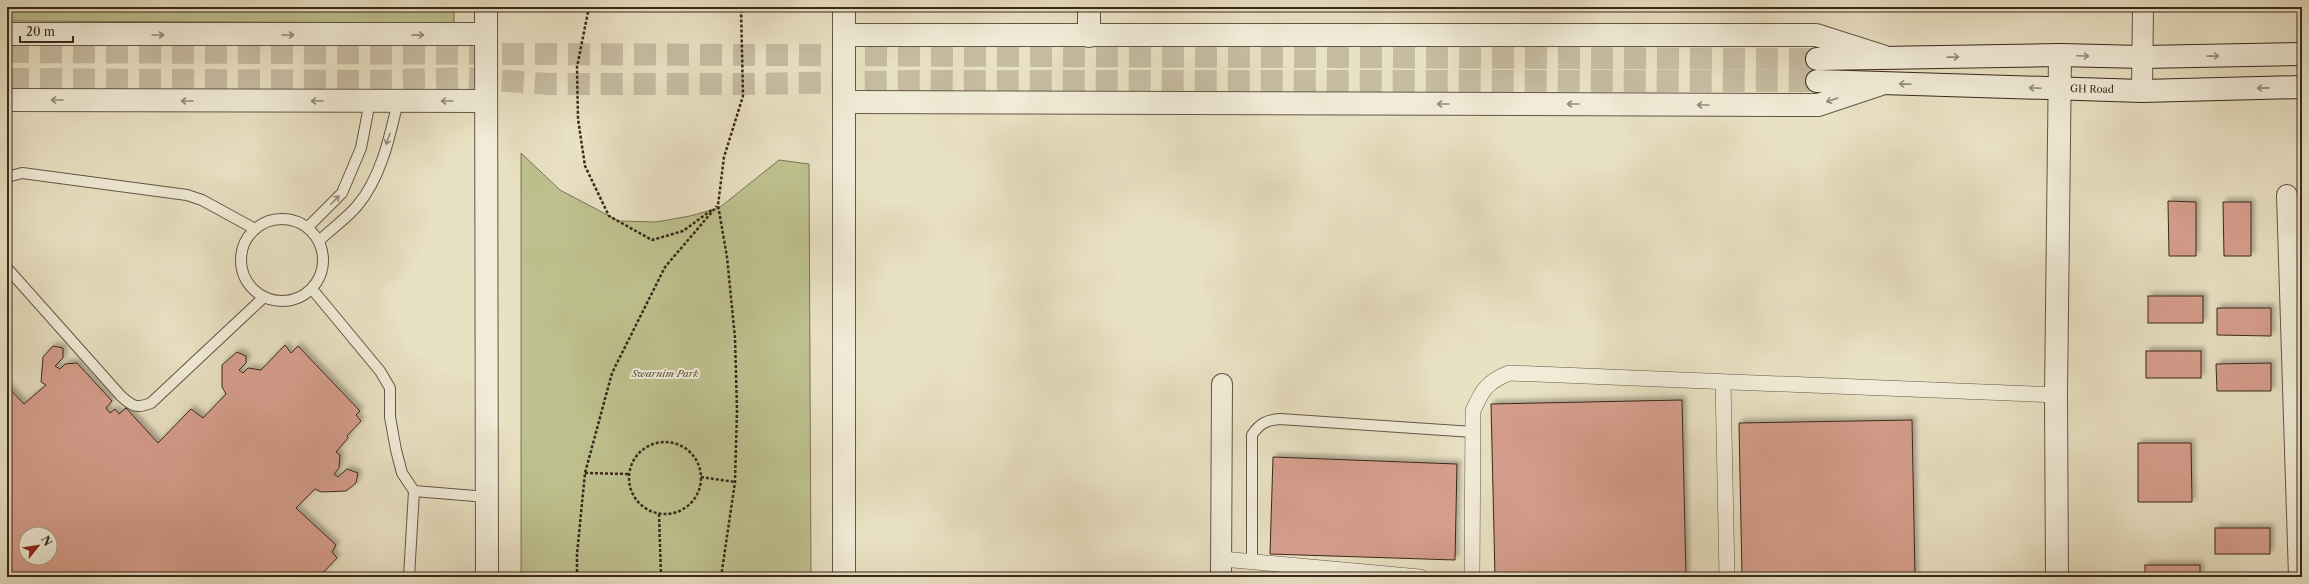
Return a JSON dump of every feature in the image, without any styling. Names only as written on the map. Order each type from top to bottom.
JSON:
[{"type":"street","points":[[486,7],[487,577]]},
{"type":"street","points":[[844,7],[844,577]]},
{"type":"street","points":[[1089,7],[1089,36]]},
{"type":"street","points":[[2142,91],[2143,7]]},
{"type":"street","points":[[7,34],[486,34]]},
{"type":"street","points":[[844,35],[1816,35],[1886,58]]},
{"type":"street","points":[[1817,59],[2060,55],[2142,57],[2302,54]]},
{"type":"street","points":[[2057,577],[2056,395],[2061,89],[2060,55]]},
{"type":"street","name":"GH Road","points":[[1817,81],[2142,91],[2302,88]]},
{"type":"street","points":[[844,102],[1818,105],[1883,83]]},
{"type":"street","points":[[7,100],[486,101]]},
{"type":"street","points":[[2287,195],[2299,577]]},
{"type":"street","points":[[1472,577],[1473,411],[1482,391],[1494,379],[1509,373],[2056,395]]},
{"type":"street","points":[[1722,382],[1727,577]]},
{"type":"street","points":[[1222,384],[1222,568],[1252,562],[1420,577]]},
{"type":"lane","points":[[308,228],[342,193],[361,148],[370,101]]},
{"type":"lane","points":[[319,241],[358,206],[375,178],[391,133],[398,101]]},
{"type":"lane","points":[[7,177],[22,172],[187,195],[202,200],[256,229]]},
{"type":"lane","points":[[275,219],[292,220],[308,228],[319,241],[324,257],[321,274],[312,289],[297,298],[281,301],[264,297],[250,286],[242,271],[241,254],[248,238],[259,225],[275,219]]},
{"type":"lane","points":[[7,268],[121,396],[133,407],[140,408],[151,403],[264,297]]},
{"type":"lane","points":[[312,289],[380,371],[390,388],[390,417],[396,450],[402,473],[414,491],[409,577]]},
{"type":"lane","points":[[1252,562],[1252,435],[1258,426],[1268,420],[1280,418],[1472,432]]},
{"type":"lane","points":[[414,491],[487,497]]},
{"type":"path","points":[[589,7],[577,67],[578,119],[585,166],[609,216],[652,240],[683,232],[718,205]]},
{"type":"path","points":[[725,577],[721,576],[735,482],[737,410],[735,338],[727,257],[718,205],[724,157],[743,96],[741,7]]},
{"type":"path","points":[[577,577],[577,554],[586,472],[615,366],[665,267],[718,205]]},
{"type":"path","points":[[666,442],[677,444],[687,449],[699,466],[701,477],[697,493],[688,506],[676,512],[659,513],[649,510],[640,504],[632,490],[629,474],[632,463],[637,454],[655,443],[666,442]]},
{"type":"path","points":[[586,472],[629,474]]},
{"type":"path","points":[[701,477],[735,482]]},
{"type":"path","points":[[659,513],[661,577]]},
{"type":"green space","points":[[7,7],[454,7],[454,23],[7,21]]},
{"type":"green space","name":"Swarnim Park","points":[[521,153],[560,190],[619,221],[656,222],[690,216],[719,208],[779,160],[809,164],[811,577],[521,577]]},
{"type":"building","points":[[2168,201],[2196,202],[2196,256],[2169,256]]},
{"type":"building","points":[[2223,202],[2251,202],[2251,256],[2224,256]]},
{"type":"building","points":[[2300,221],[2302,221],[2302,275],[2301,275]]},
{"type":"building","points":[[2148,296],[2203,296],[2203,323],[2148,323]]},
{"type":"building","points":[[2217,308],[2271,308],[2271,336],[2217,335]]},
{"type":"building","points":[[285,345],[291,353],[298,346],[360,411],[356,415],[361,421],[347,436],[348,438],[336,452],[340,455],[339,468],[334,474],[338,477],[347,469],[358,473],[356,483],[346,491],[321,492],[315,489],[296,508],[336,545],[332,552],[337,558],[319,577],[7,577],[7,386],[24,404],[46,385],[41,382],[43,357],[53,346],[63,348],[63,358],[55,366],[60,369],[65,364],[77,363],[112,401],[106,408],[110,413],[115,409],[119,414],[126,408],[158,443],[191,409],[203,418],[226,394],[222,387],[222,365],[237,352],[246,356],[246,363],[239,370],[243,373],[248,368],[261,370]]},
{"type":"building","points":[[2146,351],[2201,351],[2201,378],[2146,378]]},
{"type":"building","points":[[2271,363],[2271,391],[2217,391],[2216,364]]},
{"type":"building","points":[[1682,400],[1686,577],[1495,577],[1491,404]]},
{"type":"building","points":[[1912,420],[1915,577],[1742,577],[1739,423]]},
{"type":"building","points":[[2138,443],[2191,443],[2192,502],[2138,502]]},
{"type":"building","points":[[1273,457],[1457,464],[1455,560],[1270,554]]},
{"type":"building","points":[[2215,528],[2270,528],[2270,554],[2215,554]]},
{"type":"building","points":[[2145,565],[2200,565],[2200,577],[2145,577]]},
{"type":"tunnel","points":[[7,52],[1817,59]]},
{"type":"tunnel","points":[[7,79],[373,81],[468,78],[550,84],[745,84],[914,81],[1817,81]]}]
